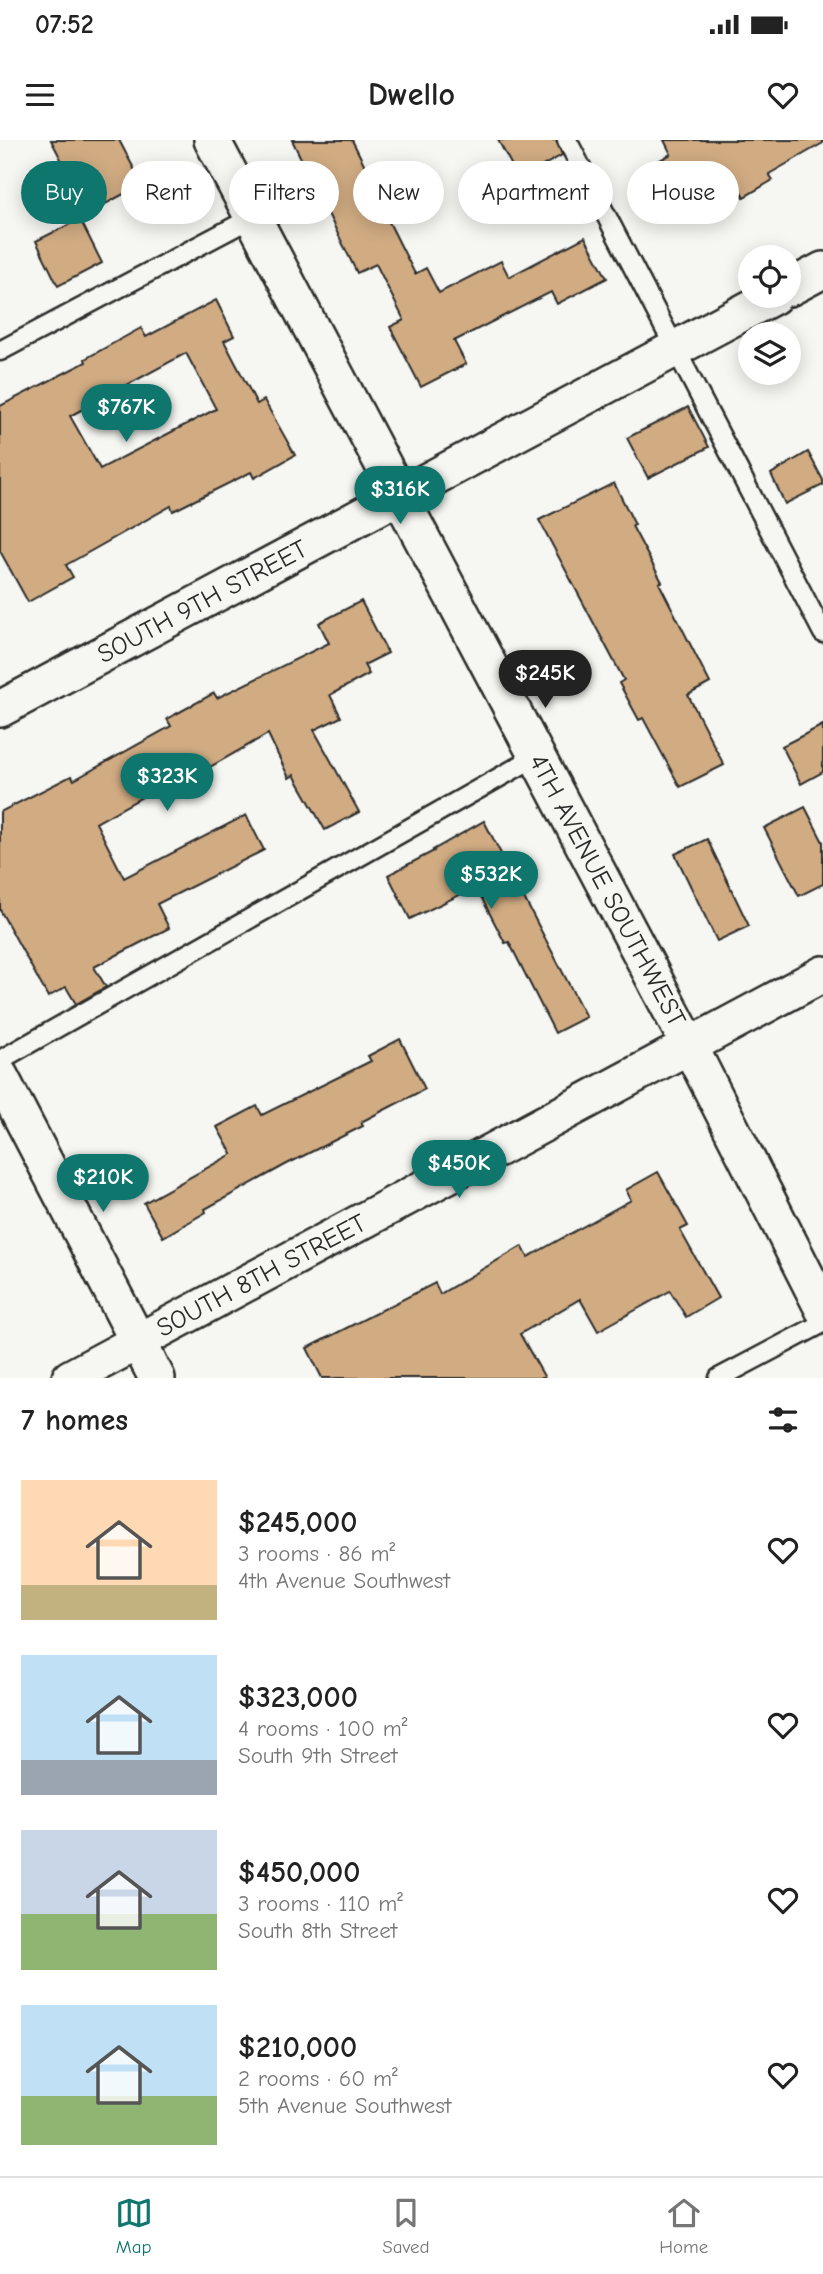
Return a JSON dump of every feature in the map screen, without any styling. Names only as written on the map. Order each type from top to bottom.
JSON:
[{"type":"street","name":"4TH AVENUE SOUTHWEST","points":[[212,140],[229,172]]},
{"type":"street","name":"4TH AVENUE SOUTHWEST","points":[[257,224],[689,1045],[823,1309]]},
{"type":"street","points":[[801,282],[823,270]]},
{"type":"street","name":"SOUTH 9TH STREET","points":[[0,709],[751,308]]},
{"type":"street","name":"SOUTH 8TH STREET","points":[[70,1378],[823,974]]},
{"type":"street","points":[[0,1076],[157,1378]]},
{"type":"lane","points":[[567,140],[823,633]]},
{"type":"lane","points":[[0,351],[240,224]]},
{"type":"lane","points":[[0,1060],[537,756]]},
{"type":"lane","points":[[719,1378],[823,1323]]},
{"type":"building","points":[[51,140],[119,140],[130,161],[121,161],[121,195],[107,203],[107,161],[62,161]]},
{"type":"building","points":[[292,140],[352,140],[362,161],[353,161],[353,224],[390,224],[415,274],[426,268],[439,293],[501,261],[509,277],[585,237],[607,278],[557,304],[551,292],[454,341],[466,364],[421,387],[390,327],[404,320],[376,264],[357,273],[333,224],[339,224],[339,161],[302,161]]},
{"type":"building","points":[[498,140],[556,140],[562,155],[551,161],[509,161]]},
{"type":"building","points":[[664,140],[823,140],[823,143],[769,174],[773,180],[744,197],[739,188],[739,161],[658,161],[671,154]]},
{"type":"building","points":[[70,224],[82,224],[102,263],[58,286],[36,241]]},
{"type":"building","points":[[216,300],[234,336],[224,341],[257,404],[264,400],[295,455],[254,478],[251,472],[173,511],[171,506],[66,565],[73,577],[28,602],[0,551],[0,406],[86,362],[85,359],[141,328],[146,337]],"holes":[[[186,353],[216,409],[100,469],[70,416]]]},
{"type":"building","points":[[688,407],[709,447],[648,478],[627,438]]},
{"type":"building","points":[[808,452],[823,485],[785,504],[771,474]]},
{"type":"building","points":[[614,483],[635,525],[632,526],[662,582],[659,583],[710,683],[688,695],[724,765],[680,787],[643,718],[639,720],[619,683],[624,680],[539,520]]},
{"type":"building","points":[[361,601],[388,653],[364,665],[369,674],[330,695],[341,717],[314,730],[359,812],[325,830],[294,775],[289,778],[268,734],[208,768],[205,762],[96,823],[124,878],[246,815],[264,850],[157,904],[169,928],[94,967],[106,987],[76,1004],[66,987],[48,997],[0,910],[0,812],[71,776],[74,780],[171,726],[167,719],[214,693],[217,698],[329,643],[319,623]]},
{"type":"building","points":[[823,725],[823,772],[801,784],[782,746]]},
{"type":"building","points":[[805,807],[823,842],[823,884],[799,896],[764,828]]},
{"type":"building","points":[[484,821],[586,1017],[555,1033],[509,942],[505,943],[476,887],[410,919],[388,875]]},
{"type":"building","points":[[707,839],[749,926],[717,941],[675,854]]},
{"type":"building","points":[[400,1039],[425,1089],[361,1122],[363,1126],[205,1209],[206,1212],[163,1237],[144,1203],[232,1154],[217,1127],[257,1106],[262,1115],[371,1061],[368,1056]]},
{"type":"building","points":[[658,1172],[688,1226],[680,1230],[718,1298],[686,1317],[670,1291],[598,1331],[580,1299],[520,1334],[545,1378],[322,1378],[307,1348],[435,1283],[440,1294],[522,1246],[528,1257],[631,1200],[626,1190]]}]
